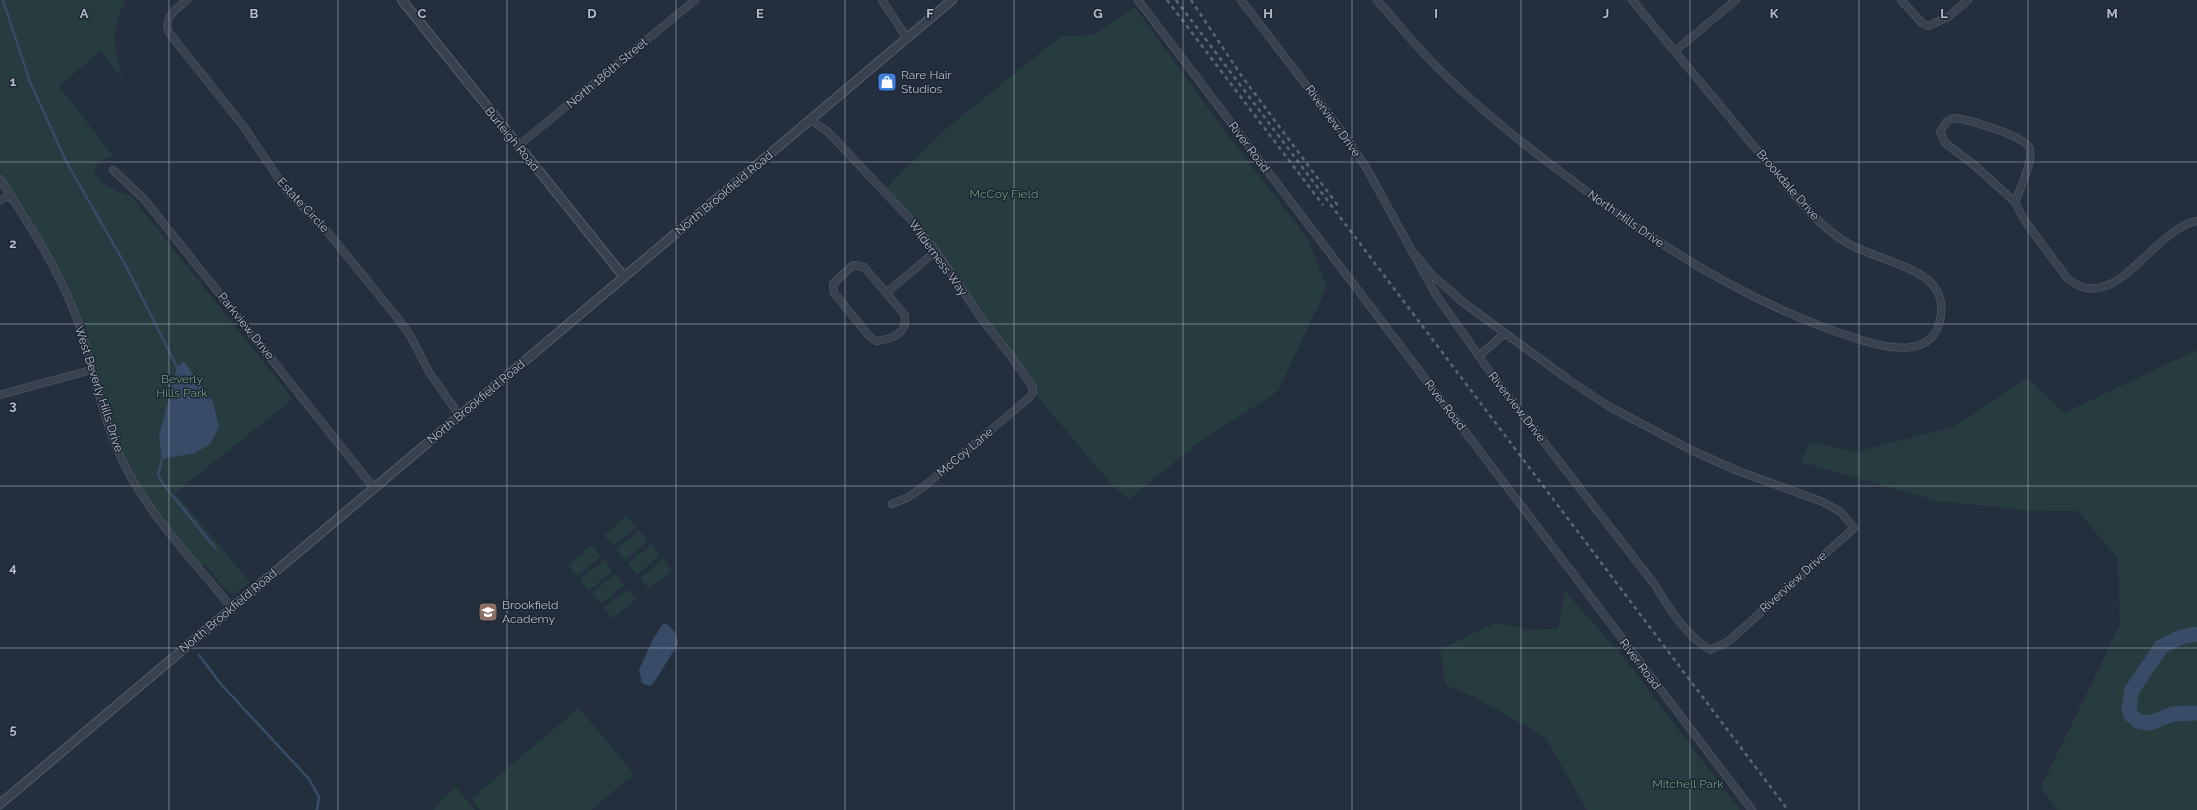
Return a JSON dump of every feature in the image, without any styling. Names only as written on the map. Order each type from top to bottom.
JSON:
[{"type":"street","name":"Estate Circle","points":[[187,0],[166,20],[166,27],[170,34],[244,127],[287,191],[326,230],[400,321],[411,337],[429,372],[459,415]]},
{"type":"street","name":"Burleigh Road","points":[[402,0],[624,277]]},
{"type":"street","name":"North 186th Street","points":[[518,146],[695,0]]},
{"type":"street","points":[[882,0],[908,38]]},
{"type":"street","name":"North Brookfield Road","points":[[0,804],[952,0]]},
{"type":"street","name":"River Road","points":[[1138,0],[1752,810]]},
{"type":"street","name":"Riverview Drive","points":[[1241,0],[1343,133],[1367,169],[1436,295],[1479,356],[1522,415],[1655,585],[1672,613],[1689,634],[1710,650],[1729,641],[1854,528],[1841,512],[1823,502],[1738,471],[1693,451],[1610,407],[1569,380],[1442,284],[1412,251]]},
{"type":"street","name":"Brookdale Drive","points":[[1632,0],[1787,186],[1824,226],[1862,251],[1913,271],[1932,283],[1940,300],[1941,314],[1937,328],[1926,340]]},
{"type":"street","points":[[1675,52],[1736,0]]},
{"type":"street","points":[[1901,0],[1922,23],[1928,26],[1934,25],[1948,17],[1968,0]]},
{"type":"street","name":"North Hills Drive","points":[[1382,2],[1438,68],[1487,113],[1576,184],[1685,259],[1753,298],[1848,336],[1886,347],[1900,349],[1917,346],[1926,340]]},
{"type":"street","points":[[2016,202],[2023,185],[2030,154],[2030,148],[2026,143],[2017,138],[1970,121],[1953,118],[1946,121],[1940,132],[1945,143],[1973,164],[2016,202],[2025,221],[2067,278],[2074,284],[2090,290],[2106,288],[2117,281],[2176,229],[2197,221]]},
{"type":"street","name":"Wilderness Way","points":[[811,120],[828,132],[911,220],[936,251],[981,318],[1029,379],[1033,392]]},
{"type":"street","name":"Parkview Drive","points":[[112,170],[144,199],[374,488]]},
{"type":"street","name":"West Beverly Hills Drive","points":[[0,179],[41,243],[58,274],[77,319],[91,370],[115,446],[136,486],[160,521],[231,608]]},
{"type":"street","points":[[0,200],[10,195]]},
{"type":"street","points":[[886,293],[936,251]]},
{"type":"street","points":[[853,265],[859,266],[864,267],[886,293],[905,315],[906,323],[902,331],[897,335],[876,341],[862,330],[840,302],[834,293],[833,284],[853,265]]},
{"type":"street","points":[[1479,356],[1505,333]]},
{"type":"street","points":[[0,395],[91,370]]},
{"type":"street","name":"McCoy Lane","points":[[892,504],[906,498],[927,484],[1030,397],[1033,392]]},
{"type":"green space","name":"Beverly Hills Park","points":[[0,0],[125,0],[117,21],[115,39],[117,58],[123,79],[101,51],[59,86],[113,156],[101,161],[94,171],[100,181],[115,190],[131,196],[293,399],[175,493],[250,582],[235,593],[228,593],[205,564],[199,565],[160,516],[136,481],[121,452],[112,428],[81,319],[67,283],[29,217],[0,173]]},
{"type":"green space","name":"McCoy Field","points":[[1135,7],[1223,129],[1308,239],[1327,287],[1278,391],[1197,444],[1129,499],[1112,485],[1036,395],[1030,377],[887,190],[889,184],[947,128],[1061,36],[1093,35]]},
{"type":"green space","points":[[2197,350],[2197,810],[2057,810],[2041,787],[2120,625],[2118,559],[2078,511],[2023,510],[1938,501],[1801,462],[1810,442],[1855,452],[1954,427],[2027,378],[2064,413]]},
{"type":"green space","points":[[627,516],[636,527],[613,546],[604,535]]},
{"type":"green space","points":[[639,530],[648,541],[625,560],[616,549]]},
{"type":"green space","points":[[651,544],[660,555],[637,575],[628,564]]},
{"type":"green space","points":[[592,545],[601,556],[577,576],[568,565]]},
{"type":"green space","points":[[663,559],[672,570],[649,589],[640,578]]},
{"type":"green space","points":[[604,560],[613,571],[589,590],[580,579]]},
{"type":"green space","points":[[615,574],[625,585],[601,604],[592,593]]},
{"type":"green space","points":[[627,589],[636,599],[613,619],[604,608]]},
{"type":"green space","name":"Mitchell Park","points":[[1565,591],[1623,657],[1740,810],[1587,810],[1545,737],[1476,698],[1446,685],[1440,649],[1496,623],[1533,630],[1558,629]]},
{"type":"green space","points":[[579,708],[634,774],[591,810],[480,810],[471,799]]},
{"type":"green space","points":[[456,787],[475,810],[434,810],[441,800]]},
{"type":"water","points":[[184,361],[213,402],[219,427],[209,445],[195,453],[162,459],[159,436],[177,367]]},
{"type":"water","points":[[663,624],[667,624],[675,632],[678,644],[653,684],[649,686],[642,683],[639,670],[653,639]]},
{"type":"waterway","points":[[3,0],[30,82],[67,163],[126,266],[177,367]]},
{"type":"waterway","points":[[162,459],[158,475],[163,484],[215,548]]},
{"type":"waterway","points":[[2197,634],[2181,637],[2162,646],[2132,690],[2129,708],[2131,715],[2138,721],[2150,723],[2173,714],[2197,713]]},
{"type":"waterway","points":[[199,655],[220,683],[309,779],[319,797],[317,810]]},
{"type":"railway","points":[[1167,0],[1323,205]]},
{"type":"railway","points":[[1176,0],[1788,810]]},
{"type":"railway","points":[[1191,0],[1241,75],[1339,207]]},
{"type":"place","name":"Rare Hair Studios","points":[[887,82]]},
{"type":"place","name":"Brookfield Academy","points":[[488,612]]}]
